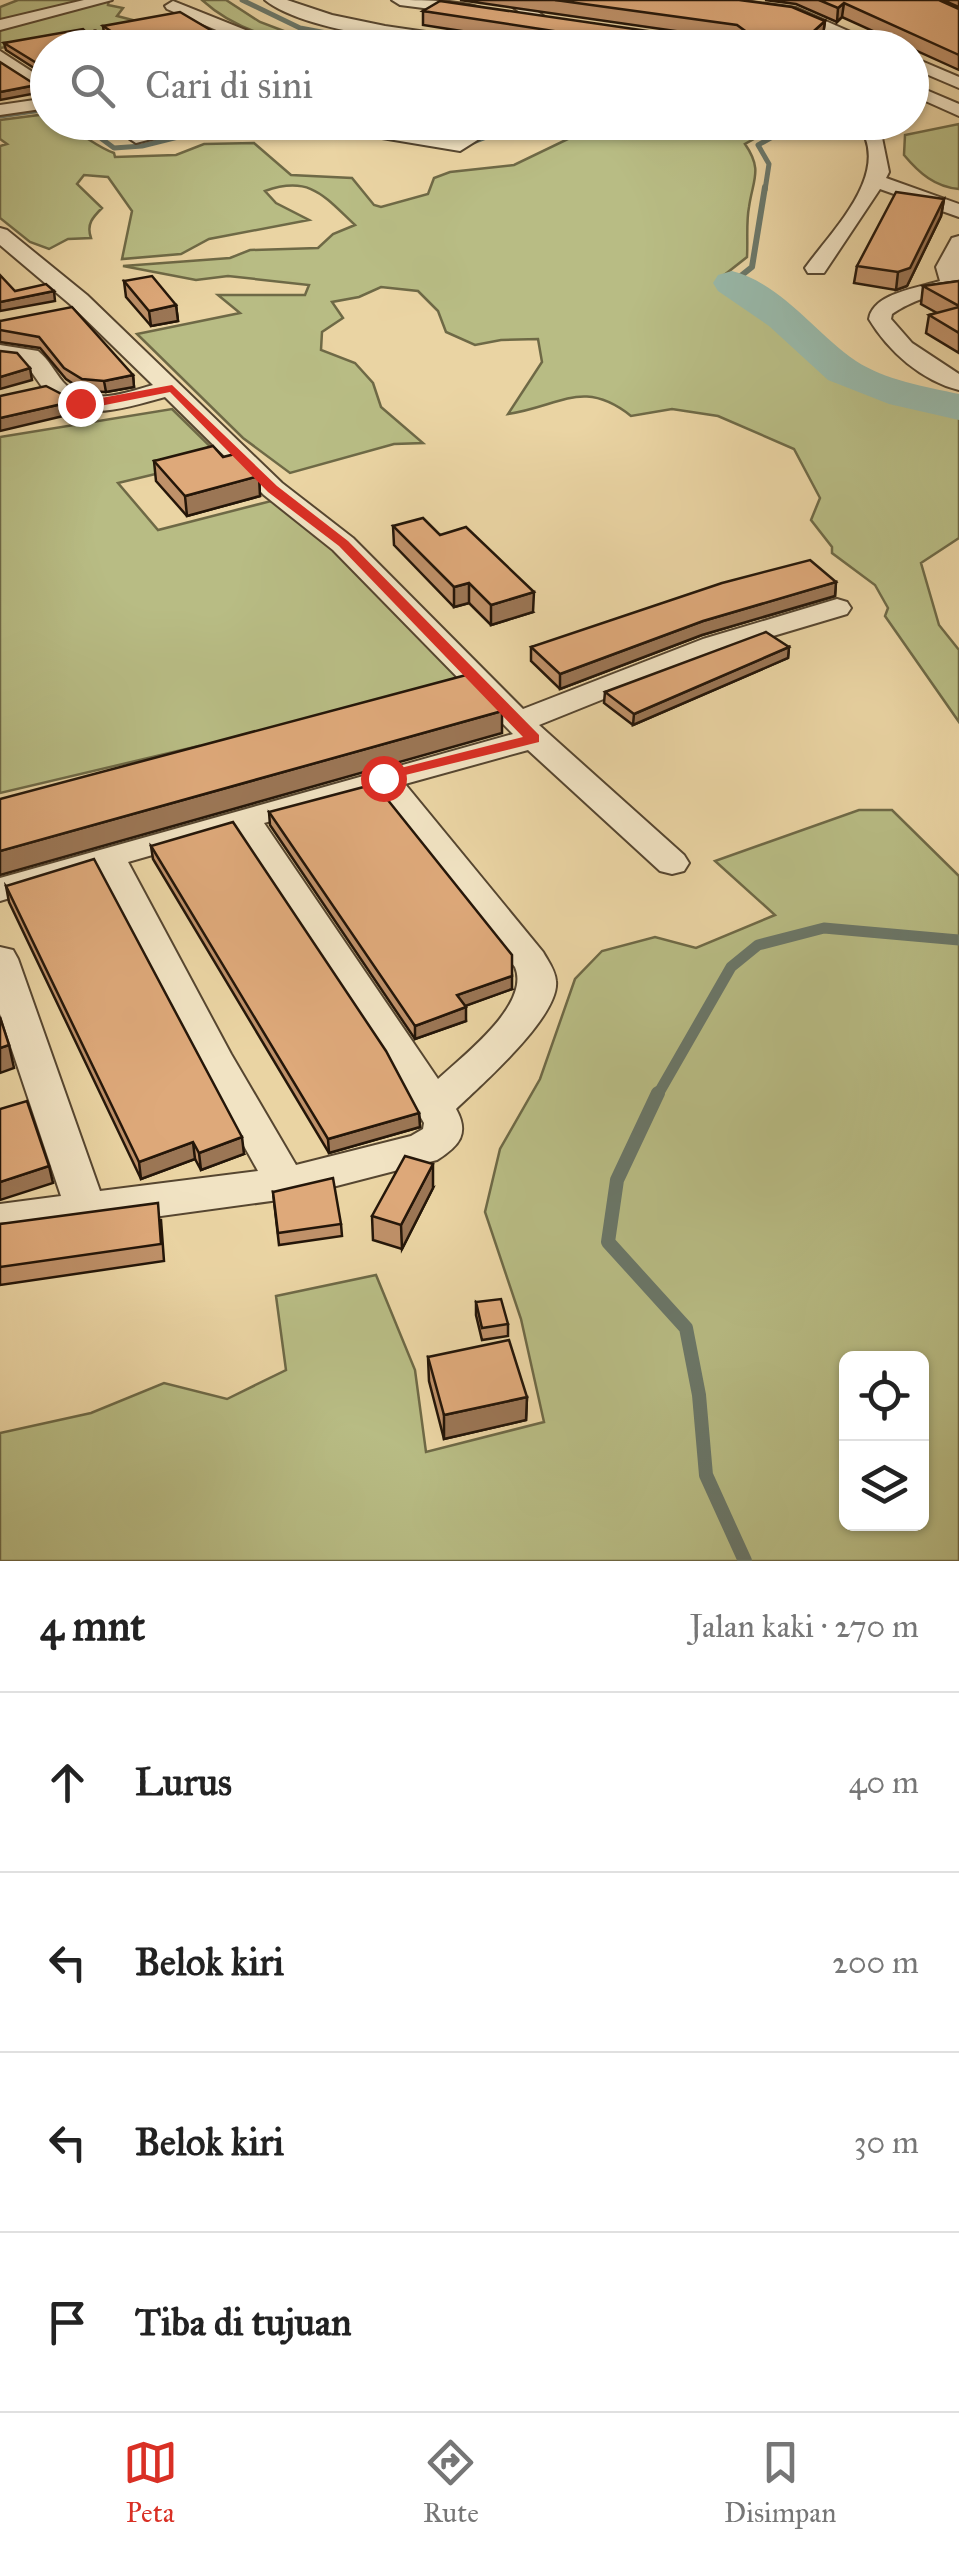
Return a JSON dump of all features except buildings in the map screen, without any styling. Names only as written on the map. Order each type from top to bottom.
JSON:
[{"type":"street","points":[[0,25],[104,0]]},
{"type":"street","points":[[273,0],[337,21],[391,30]]},
{"type":"street","points":[[400,0],[558,21]]},
{"type":"street","points":[[511,0],[538,18]]},
{"type":"street","points":[[703,0],[796,12],[841,30]]},
{"type":"street","points":[[796,12],[813,0]]},
{"type":"street","points":[[172,6],[227,30]]},
{"type":"street","points":[[0,56],[30,78]]},
{"type":"street","points":[[929,70],[959,83]]},
{"type":"street","points":[[929,97],[959,111]]},
{"type":"street","points":[[0,110],[30,106]]},
{"type":"street","points":[[929,117],[959,111]]},
{"type":"street","points":[[426,140],[460,146],[468,140]]},
{"type":"street","points":[[816,268],[864,201],[876,176],[870,140]]},
{"type":"street","points":[[876,176],[914,196],[959,211]]},
{"type":"street","points":[[876,176],[959,201]]},
{"type":"street","points":[[864,201],[914,196]]},
{"type":"street","points":[[0,234],[73,308],[172,388],[272,489],[344,544],[527,730],[672,864]]},
{"type":"street","points":[[959,242],[948,267],[957,285],[895,302],[881,311],[880,318],[885,329],[915,356],[959,382]]},
{"type":"street","points":[[0,352],[19,351],[36,358],[43,388],[80,403],[95,404],[172,388]]},
{"type":"street","points":[[0,890],[108,856],[245,820],[527,730],[713,645],[836,608]]},
{"type":"street","points":[[383,778],[530,961],[538,978],[536,992],[502,1037],[434,1107]]},
{"type":"street","points":[[0,1221],[286,1183],[423,1149],[442,1137],[444,1123],[404,1054],[245,820]]},
{"type":"street","points":[[108,856],[214,1058],[286,1183]]},
{"type":"street","points":[[0,959],[86,1210]]},
{"type":"green space","points":[[18,0],[109,0],[108,5],[123,8],[117,16],[148,24],[111,30],[30,30],[30,43],[0,48],[0,7]]},
{"type":"green space","points":[[202,0],[226,0],[260,22],[281,30],[252,30]]},
{"type":"green space","points":[[30,116],[30,140],[89,140],[115,157],[176,155],[204,144],[254,143],[291,175],[352,178],[374,205],[381,207],[428,194],[434,178],[450,172],[514,165],[566,140],[752,140],[745,144],[755,168],[747,257],[723,276],[722,284],[757,305],[809,357],[835,373],[918,404],[959,412],[959,538],[921,563],[939,625],[959,650],[959,722],[885,616],[888,608],[875,585],[832,553],[832,547],[811,520],[820,498],[794,449],[718,416],[672,409],[631,416],[614,405],[585,397],[508,414],[542,362],[538,339],[475,345],[446,332],[438,311],[418,291],[381,287],[359,297],[332,302],[343,318],[322,332],[321,350],[355,363],[373,383],[381,407],[423,443],[394,444],[290,473],[243,438],[137,334],[240,313],[218,295],[305,295],[309,285],[228,276],[196,280],[123,266],[230,258],[250,250],[318,248],[333,234],[355,225],[315,191],[294,185],[265,191],[276,203],[309,220],[209,239],[181,254],[122,259],[132,211],[108,177],[84,175],[77,184],[102,208],[90,225],[91,238],[68,239],[49,249],[30,242],[0,218],[0,146],[7,144],[0,139],[0,120]]},
{"type":"green space","points":[[959,124],[959,189],[928,178],[904,155],[905,140],[929,140],[929,130]]},
{"type":"green space","points":[[172,409],[222,458],[118,483],[158,530],[275,500],[348,559],[479,679],[207,757],[199,746],[0,793],[0,437]]},
{"type":"green space","points":[[859,810],[892,810],[959,876],[959,1561],[0,1561],[0,1433],[91,1413],[164,1383],[227,1399],[286,1370],[276,1296],[376,1275],[415,1370],[426,1452],[544,1422],[521,1319],[485,1212],[500,1149],[540,1079],[575,979],[602,951],[655,937],[696,948],[775,915],[715,861]]},
{"type":"waterway","points":[[242,0],[311,30]]},
{"type":"waterway","points":[[0,116],[30,112]]},
{"type":"waterway","points":[[103,140],[114,148],[166,140]]},
{"type":"waterway","points":[[463,146],[478,140]]},
{"type":"waterway","points":[[765,190],[769,164],[758,145],[767,140]]},
{"type":"waterway","points":[[732,283],[752,267],[765,187]]},
{"type":"waterway","points":[[732,283],[783,318],[843,371],[904,395],[959,407]]},
{"type":"waterway","points":[[657,1096],[731,967],[758,945],[824,928],[959,940]]},
{"type":"waterway","points":[[658,1093],[617,1180],[608,1242],[686,1328],[699,1395],[706,1475],[745,1561]]},
{"type":"route","points":[[80,403],[95,404],[172,388],[272,489],[344,544],[534,738],[383,778]]}]
